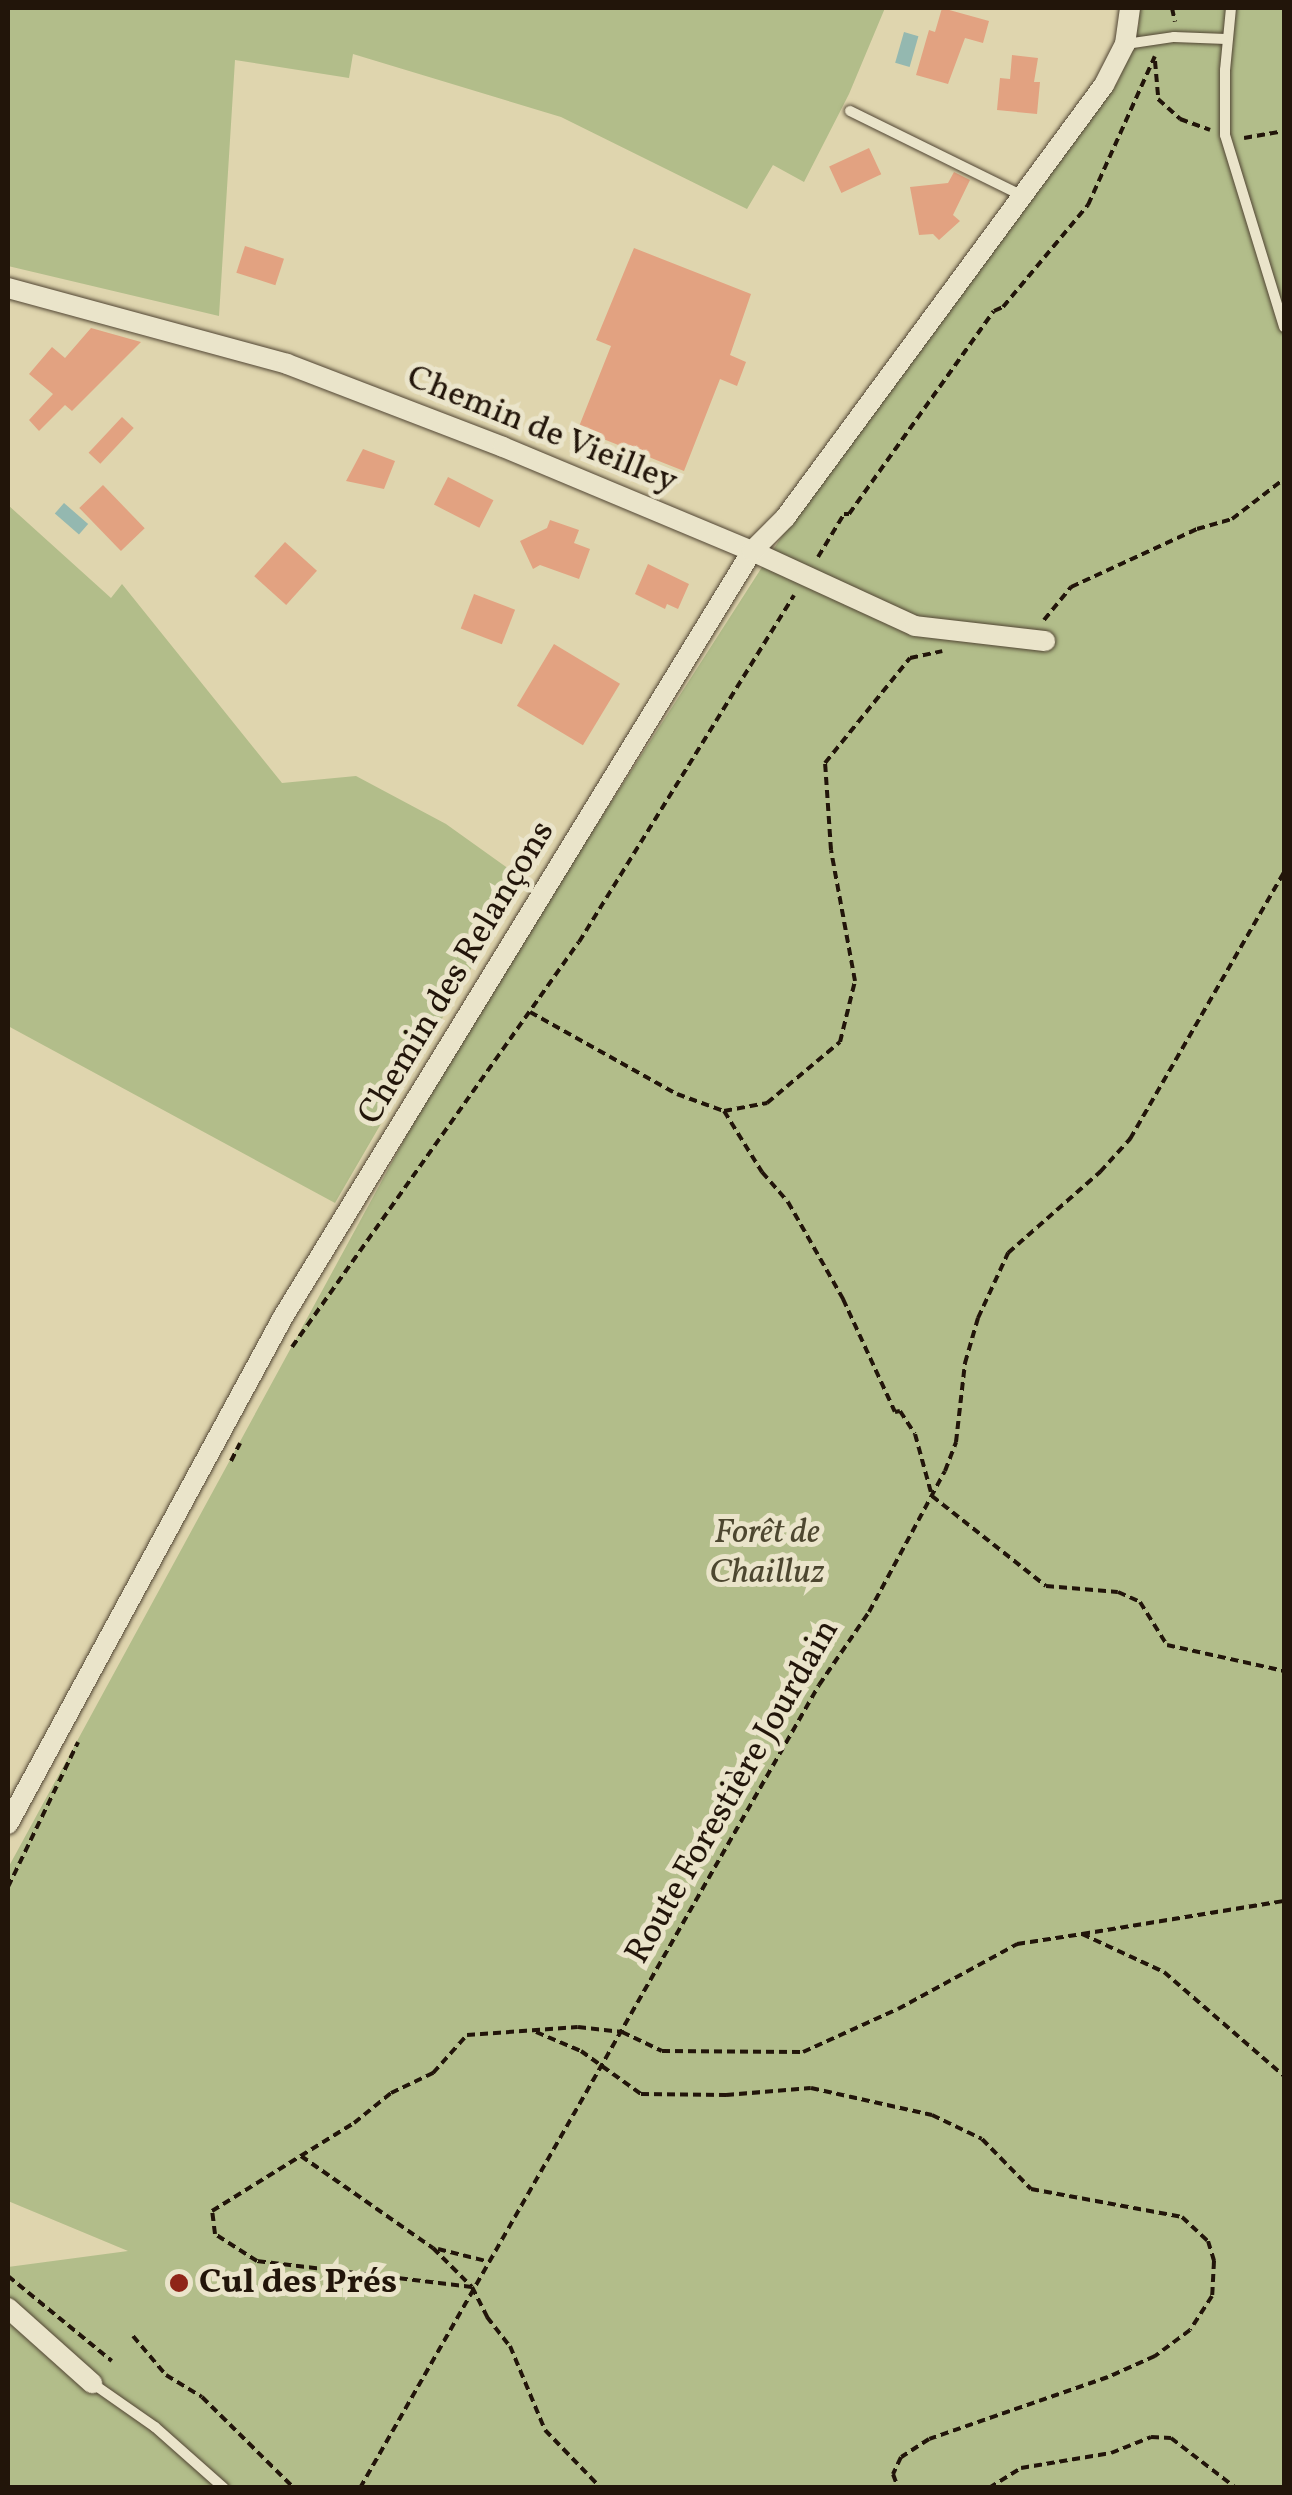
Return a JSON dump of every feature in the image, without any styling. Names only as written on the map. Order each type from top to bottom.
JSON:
[{"type":"street","name":"Chemin des Relançons","points":[[8,1824],[283,1317],[752,551],[786,518],[1104,86],[1125,44],[1130,8]]},
{"type":"street","name":"Chemin de Vieilley","points":[[8,288],[287,364],[503,447],[752,551],[915,626],[1045,641]]},
{"type":"street","points":[[8,2308],[92,2383]]},
{"type":"lane","points":[[1232,8],[1226,38],[1225,135],[1284,327]]},
{"type":"lane","points":[[1125,44],[1174,37],[1226,38]]},
{"type":"lane","points":[[850,111],[1022,196]]},
{"type":"lane","points":[[92,2383],[155,2426],[224,2488]]},
{"type":"path","points":[[1153,41],[1158,99],[1180,119],[1253,140],[1284,131]]},
{"type":"path","points":[[283,1361],[579,942],[844,514],[849,514],[994,311],[1003,306],[1088,204],[1155,55],[1153,41]]},
{"type":"path","points":[[1004,636],[1036,630],[1071,587],[1196,529],[1232,518],[1284,479]]},
{"type":"path","points":[[529,1012],[677,1094],[724,1110],[767,1104],[840,1042],[855,981],[831,850],[825,762],[910,658],[948,649]]},
{"type":"path","name":"Route Forestière Jourdain","points":[[360,2488],[819,1684],[869,1612],[932,1496],[956,1442],[965,1364],[978,1318],[1008,1253],[1100,1172],[1130,1138],[1284,872]]},
{"type":"path","points":[[724,1110],[762,1172],[788,1202],[843,1299],[895,1412],[900,1411],[916,1434],[932,1496],[1046,1586],[1118,1592],[1140,1602],[1167,1645],[1284,1671]]},
{"type":"path","points":[[223,1472],[242,1440]]},
{"type":"path","points":[[8,1887],[86,1726]]},
{"type":"path","points":[[472,2287],[258,2261],[215,2234],[212,2211],[354,2123],[391,2093],[433,2073],[467,2035],[578,2028],[622,2032],[662,2050],[803,2052],[898,2009],[1017,1944],[1284,1901]]},
{"type":"path","points":[[1082,1934],[1164,1972],[1284,2076]]},
{"type":"path","points":[[532,2030],[602,2064],[640,2094],[726,2095],[812,2088],[932,2115],[982,2139],[1031,2189],[1182,2217],[1208,2241],[1214,2262],[1212,2296],[1190,2330],[1155,2356],[1108,2377],[929,2439],[901,2457],[892,2474],[898,2488]]},
{"type":"path","points":[[300,2156],[433,2248],[472,2287],[487,2317],[510,2346],[545,2430],[600,2488]]},
{"type":"path","points":[[433,2248],[486,2262]]},
{"type":"path","points":[[8,2276],[112,2361]]},
{"type":"path","points":[[133,2336],[166,2375],[202,2397],[294,2488]]},
{"type":"path","points":[[988,2488],[1022,2468],[1111,2453],[1151,2437],[1170,2438],[1236,2488]]},
{"type":"green space","points":[[8,8],[885,8],[849,94],[804,182],[773,165],[747,209],[561,117],[353,54],[349,78],[235,60],[219,316],[8,266]]},
{"type":"green space","name":"Forêt de Chailluz","points":[[1138,8],[1284,8],[1284,2487],[8,2487],[8,2267],[128,2251],[8,2201],[8,1868],[459,1039],[782,536],[1118,82],[1139,25]]},
{"type":"green space","points":[[8,505],[111,598],[122,584],[282,783],[356,776],[446,824],[523,879],[335,1203],[8,1026]]},
{"type":"water","points":[[904,32],[918,36],[910,67],[895,63]]},
{"type":"water","points":[[64,503],[88,524],[79,535],[55,514]]},
{"type":"building","points":[[942,8],[989,21],[983,43],[965,38],[948,84],[916,75],[929,30],[935,32]]},
{"type":"building","points":[[1012,55],[1038,58],[1034,82],[1040,82],[1037,114],[997,110],[1000,78],[1010,79]]},
{"type":"building","points":[[869,148],[881,174],[841,193],[829,167]]},
{"type":"building","points":[[954,172],[970,180],[953,215],[960,221],[939,240],[933,234],[919,235],[910,187],[948,183]]},
{"type":"building","points":[[245,246],[284,259],[275,285],[236,273]]},
{"type":"building","points":[[634,248],[751,294],[730,355],[746,362],[737,386],[720,379],[684,471],[578,429],[611,346],[596,340]]},
{"type":"building","points":[[91,328],[141,342],[72,411],[65,405],[39,431],[29,420],[53,394],[29,374],[52,347],[65,358]]},
{"type":"building","points":[[122,417],[134,428],[100,464],[89,453]]},
{"type":"building","points":[[363,449],[395,461],[384,489],[346,481]]},
{"type":"building","points":[[448,477],[493,500],[479,528],[434,505]]},
{"type":"building","points":[[103,485],[145,528],[121,551],[79,508]]},
{"type":"building","points":[[550,520],[579,530],[574,543],[590,549],[579,579],[540,565],[533,569],[520,541],[547,528]]},
{"type":"building","points":[[285,542],[317,571],[286,605],[254,576]]},
{"type":"building","points":[[648,564],[689,584],[678,609],[667,604],[665,609],[635,594]]},
{"type":"building","points":[[474,594],[515,610],[502,644],[461,629]]},
{"type":"building","points":[[554,644],[620,684],[583,745],[517,706]]},
{"type":"place","name":"Cul des Prés","points":[[179,2283]]}]
